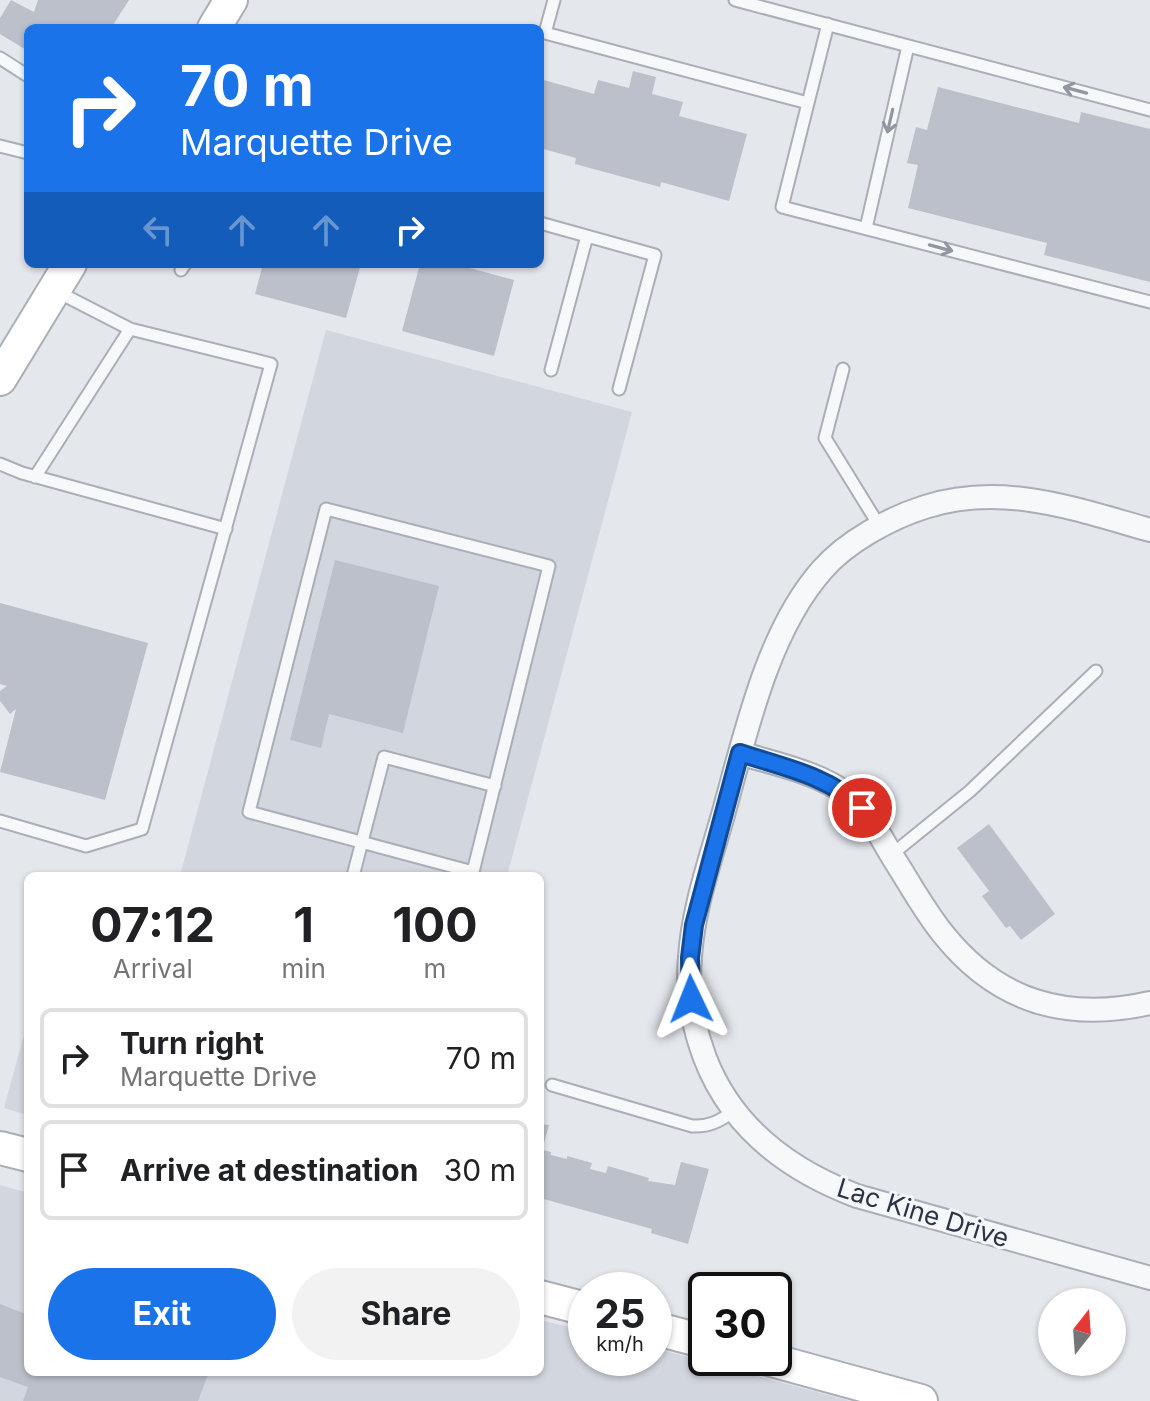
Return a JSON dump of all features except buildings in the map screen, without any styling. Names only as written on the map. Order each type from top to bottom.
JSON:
[{"type":"street","points":[[216,24],[231,0]]},
{"type":"street","points":[[4,363],[62,277]]},
{"type":"street","name":"Lac Kine Drive","points":[[1150,530],[1055,503],[1007,496],[965,498],[924,507],[880,528],[824,567],[803,593],[772,654],[740,753],[702,890],[690,958],[691,999],[696,1028],[715,1080],[734,1111],[778,1156],[828,1185],[857,1196],[1150,1278]]},
{"type":"street","points":[[740,753],[811,776],[849,795],[872,822],[943,934],[970,963],[998,986],[1035,1002],[1074,1010],[1118,1010],[1150,1003]]},
{"type":"street","points":[[0,1148],[24,1154]]},
{"type":"street","points":[[544,1298],[568,1304]]},
{"type":"street","points":[[792,1366],[921,1401]]},
{"type":"lane","points":[[554,0],[545,33],[808,103]]},
{"type":"lane","points":[[735,0],[1150,110]]},
{"type":"lane","points":[[828,24],[782,207],[1150,302]]},
{"type":"lane","points":[[866,228],[908,46]]},
{"type":"lane","points":[[0,58],[24,73]]},
{"type":"lane","points":[[0,146],[24,152]]},
{"type":"lane","points":[[544,224],[655,255],[619,389]]},
{"type":"lane","points":[[551,370],[587,236]]},
{"type":"lane","points":[[0,821],[86,846],[142,829],[271,364],[130,329],[62,277]]},
{"type":"lane","points":[[35,477],[130,329]]},
{"type":"lane","points":[[843,369],[825,438],[880,528]]},
{"type":"lane","points":[[0,464],[35,477],[226,529]]},
{"type":"lane","points":[[466,872],[249,812],[326,509],[549,566],[474,872]]},
{"type":"lane","points":[[891,855],[970,791],[1096,671]]},
{"type":"lane","points":[[354,872],[384,757],[495,786]]},
{"type":"lane","points":[[552,1085],[692,1126],[718,1122],[734,1111]]},
{"type":"shaded area","points":[[326,330],[632,412],[508,872],[181,872]]},
{"type":"shaded area","points":[[24,1035],[24,1114],[4,1108]]},
{"type":"shaded area","points":[[0,1185],[24,1192],[24,1376],[544,1376],[544,1321],[568,1327],[568,1376],[672,1376],[672,1353],[688,1357],[688,1376],[758,1376],[850,1401],[0,1401]]},
{"type":"route","points":[[691,999],[690,958],[694,925],[740,753],[811,776],[849,795],[862,808]]}]
